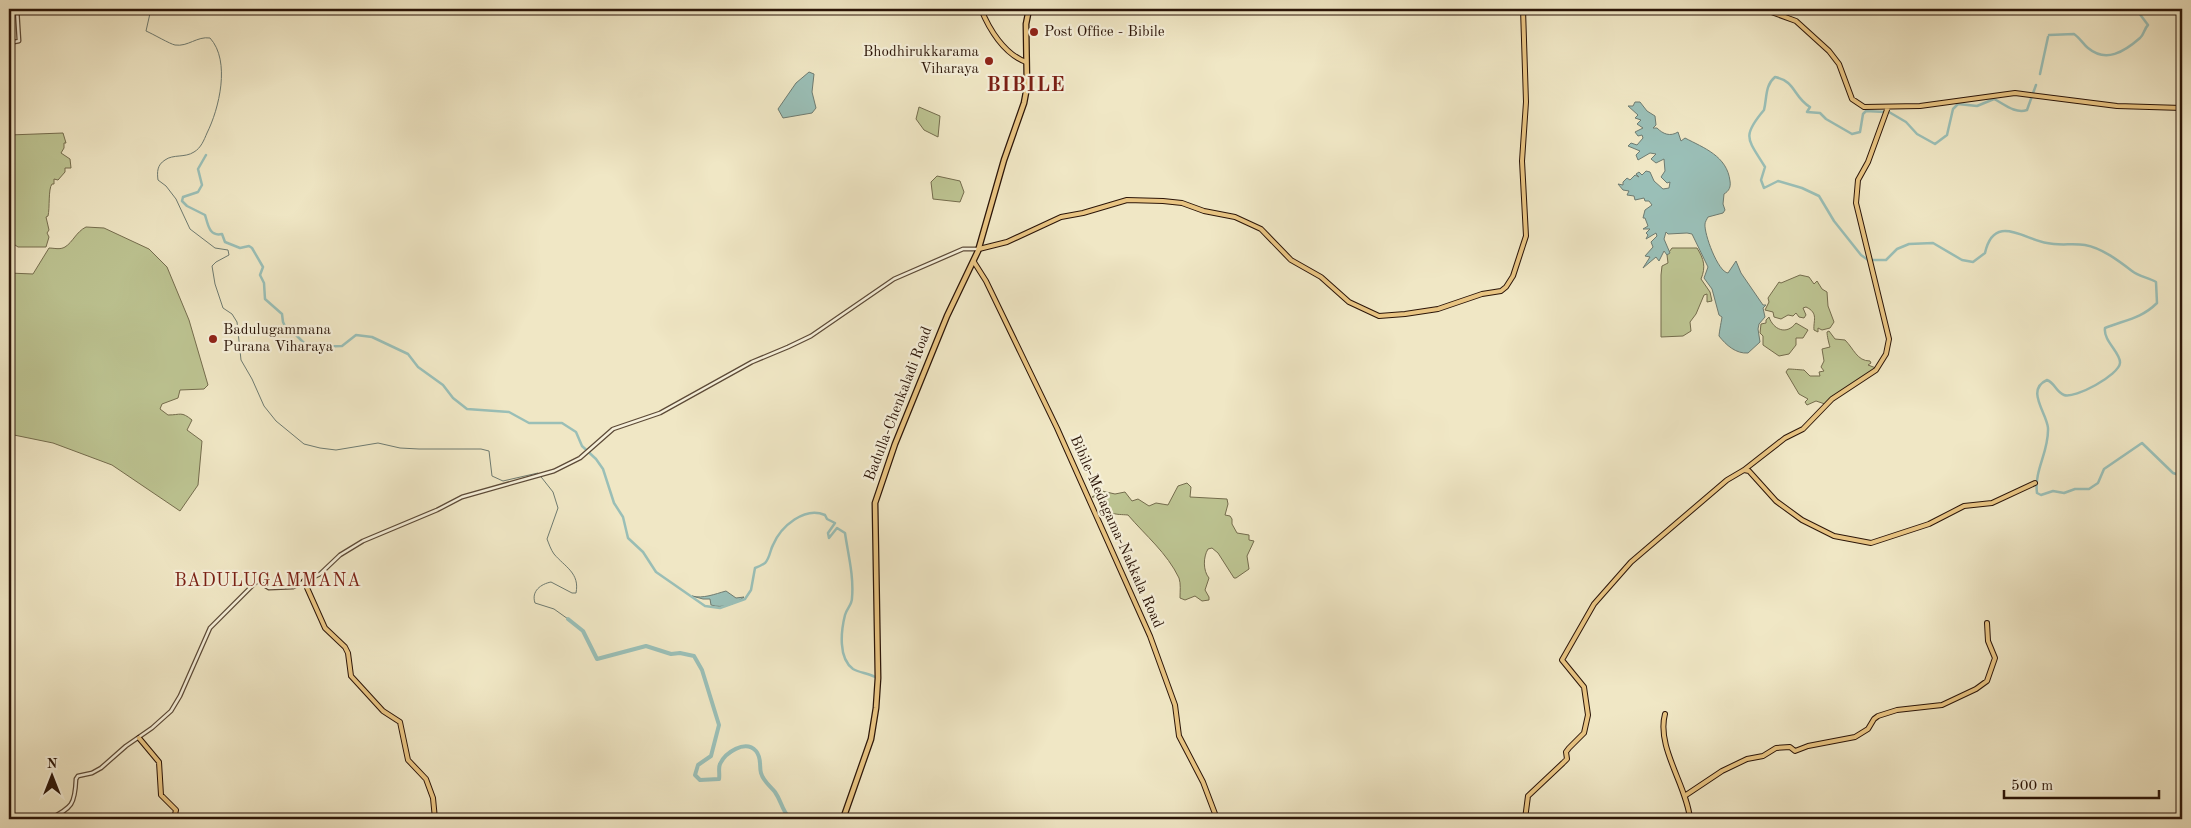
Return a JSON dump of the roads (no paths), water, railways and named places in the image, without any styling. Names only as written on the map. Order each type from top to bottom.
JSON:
[{"type":"highway","name":"Badulla-Chenkaladi Road","points":[[844,819],[871,739],[877,700],[875,503],[895,444],[947,316],[979,249],[1004,160],[1024,103],[1027,87],[1026,24],[1029,9]]},
{"type":"main road","points":[[981,9],[993,34],[1017,58],[1026,62]]},
{"type":"main road","points":[[1763,9],[1796,21],[1833,55],[1841,67],[1851,96],[1856,103],[1867,108],[1925,106],[1999,94],[2032,95],[2117,106],[2182,108]]},
{"type":"main road","points":[[979,249],[1007,242],[1061,216],[1083,213],[1127,200],[1163,201],[1182,203],[1204,211],[1235,217],[1261,229],[1291,260],[1321,277],[1349,302],[1378,316],[1405,314],[1438,308],[1482,294],[1501,291],[1506,288],[1512,276],[1526,236],[1522,161],[1526,102],[1523,10]]},
{"type":"main road","points":[[1525,819],[1528,796],[1563,763],[1567,758],[1566,752],[1584,733],[1587,725],[1588,716],[1584,687],[1562,660],[1594,604],[1644,550],[1727,480],[1744,470],[1786,438],[1803,429],[1838,394],[1872,373],[1880,365],[1886,354],[1889,339],[1856,203],[1858,180],[1868,162],[1888,107]]},
{"type":"main road","name":"Bibile-Medagama-Nakkala Road","points":[[974,262],[986,281],[1048,411],[1150,636],[1174,705],[1179,736],[1203,782],[1217,819]]},
{"type":"main road","points":[[1744,470],[1749,470],[1776,501],[1802,520],[1834,536],[1871,543],[1929,524],[1964,506],[1992,503],[2036,483]]},
{"type":"main road","points":[[304,581],[325,628],[345,647],[348,653],[351,676],[383,711],[400,722],[408,760],[426,779],[433,798],[434,819]]},
{"type":"main road","points":[[1686,795],[1722,771],[1747,760],[1763,756],[1776,748],[1790,747],[1795,751],[1808,746],[1855,738],[1868,729],[1878,716],[1897,710],[1942,704],[1976,689],[1987,681],[1994,658],[1988,640],[1987,623]]},
{"type":"main road","points":[[1665,714],[1663,722],[1664,743],[1686,795],[1690,819]]},
{"type":"main road","points":[[139,738],[159,762],[161,795],[175,808],[176,816],[174,819]]},
{"type":"street","points":[[9,43],[19,41],[17,9]]},
{"type":"street","points":[[50,819],[72,805],[78,776],[97,771],[171,711],[180,696],[210,628],[257,581],[269,588],[293,587],[320,574],[340,555],[363,540],[437,510],[462,497],[554,471],[580,458],[614,429],[660,413],[752,362],[788,348],[811,336],[894,279],[962,249],[979,249]]},
{"type":"water","points":[[809,72],[814,74],[812,92],[816,108],[812,113],[783,118],[778,109],[796,83]]},
{"type":"water","points":[[1635,102],[1640,102],[1647,111],[1655,116],[1656,125],[1653,128],[1657,128],[1667,134],[1678,132],[1681,141],[1685,138],[1707,149],[1719,159],[1728,172],[1730,185],[1724,194],[1723,204],[1725,210],[1723,213],[1708,217],[1705,229],[1712,252],[1724,271],[1728,273],[1736,261],[1741,273],[1763,305],[1766,305],[1763,308],[1765,317],[1759,324],[1758,329],[1760,342],[1748,353],[1739,352],[1732,348],[1719,336],[1722,317],[1719,315],[1712,289],[1704,278],[1708,267],[1692,234],[1668,234],[1666,232],[1664,239],[1670,253],[1667,255],[1664,251],[1659,261],[1656,257],[1643,268],[1650,257],[1645,256],[1653,247],[1651,242],[1657,236],[1656,233],[1646,239],[1648,235],[1646,233],[1650,229],[1643,229],[1648,226],[1645,218],[1643,218],[1645,210],[1652,205],[1649,201],[1645,201],[1644,198],[1635,200],[1634,196],[1627,195],[1629,191],[1623,190],[1618,184],[1623,185],[1627,178],[1630,180],[1635,175],[1639,177],[1636,174],[1639,172],[1642,175],[1646,171],[1650,172],[1654,181],[1663,189],[1669,188],[1670,182],[1667,183],[1661,177],[1665,171],[1664,159],[1656,163],[1651,159],[1656,154],[1650,153],[1638,160],[1636,155],[1640,151],[1628,146],[1631,143],[1637,145],[1643,138],[1642,135],[1638,136],[1635,132],[1643,128],[1637,124],[1641,120],[1635,118],[1638,115],[1628,106],[1633,106]]},
{"type":"water","points":[[726,591],[736,598],[744,597],[733,604],[715,606],[711,605],[710,599],[692,596],[705,597]]},
{"type":"waterway","points":[[151,9],[146,31],[175,45],[210,38],[220,59],[221,85],[219,98],[203,141],[194,152],[168,158],[162,162],[158,169],[158,180],[166,186],[176,199],[190,229],[215,248],[228,250],[229,255],[212,266],[215,284],[223,308],[232,314],[237,322],[241,360],[264,406],[276,421],[304,444],[320,448],[336,450],[378,443],[400,448],[481,449],[489,451],[492,476],[503,481],[538,473],[553,492],[558,508],[547,539],[554,554],[574,575],[577,586],[576,593],[572,593],[551,582],[547,583],[540,586],[534,595],[534,599],[535,603],[554,609],[568,619]]},
{"type":"waterway","points":[[2049,35],[2074,34],[2086,46],[2101,55],[2115,54],[2128,48],[2140,38],[2148,25],[2136,9]]},
{"type":"waterway","points":[[2040,74],[2048,37]]},
{"type":"waterway","points":[[1868,260],[1861,255],[1834,221],[1819,196],[1802,188],[1778,181],[1764,188],[1761,180],[1765,167],[1751,144],[1750,133],[1752,126],[1764,110],[1769,84],[1775,77],[1782,79],[1791,86],[1800,99],[1810,107],[1807,112],[1820,113],[1826,119],[1852,134],[1860,132],[1863,114],[1866,111],[1885,112]]},
{"type":"waterway","points":[[1889,112],[1906,122],[1917,134],[1935,144],[1947,135],[1953,109],[1958,104],[1977,106],[1994,99],[2014,110],[2023,111],[2027,110],[2036,85]]},
{"type":"waterway","points":[[206,155],[198,169],[202,185],[198,192],[183,197],[182,201],[187,206],[205,215],[212,232],[214,234],[222,234],[225,242],[240,248],[249,246],[252,248],[263,267],[260,275],[264,283],[265,299],[282,314],[283,322],[288,332],[294,333],[306,345],[312,347],[342,346],[356,335],[372,337],[408,354],[418,367],[443,385],[453,398],[467,409],[509,412],[529,423],[562,423],[576,432],[582,446],[596,459],[603,469],[614,503],[623,517],[628,538],[643,552],[656,572],[705,606],[720,608],[745,599],[751,590],[755,568],[767,561],[773,545],[782,531],[794,520],[810,513],[825,515],[827,519],[835,523],[828,533],[829,538],[837,528],[845,533],[850,565],[852,600],[845,615],[842,629],[842,644],[845,658],[853,669],[875,677]]},
{"type":"waterway","points":[[1871,260],[1886,260],[1897,249],[1909,244],[1933,243],[1962,260],[1973,262],[1985,253],[1989,241],[1995,234],[2002,231],[2052,244],[2080,244],[2098,249],[2110,255],[2134,273],[2156,282],[2157,303],[2139,316],[2105,328],[2107,338],[2120,359],[2118,368],[2112,374],[2096,385],[2070,395],[2061,394],[2047,380],[2041,384],[2037,396],[2047,422],[2048,437],[2038,477],[2037,493],[2041,495],[2053,491],[2064,493],[2075,489],[2089,489],[2098,483],[2104,469],[2142,443],[2173,473],[2182,476]]},
{"type":"waterway","points":[[568,619],[583,631],[597,659],[646,646],[671,654],[680,653],[694,656],[702,670],[719,725],[711,756],[698,765],[695,775],[700,780],[719,779],[719,766],[726,756],[741,747],[752,748],[759,756],[760,770],[763,778],[775,792],[790,819]]},
{"type":"place","name":"Post Office - Bibile","points":[[1034,32]]},
{"type":"place","name":"Bhodhirukkarama Viharaya","points":[[989,61]]},
{"type":"place","name":"Badulugammana Purana Viharaya","points":[[213,339]]},
{"type":"district","name":"BIBILE","points":[[1026,86]]},
{"type":"district","name":"BADULUGAMMANA","points":[[268,581]]}]
